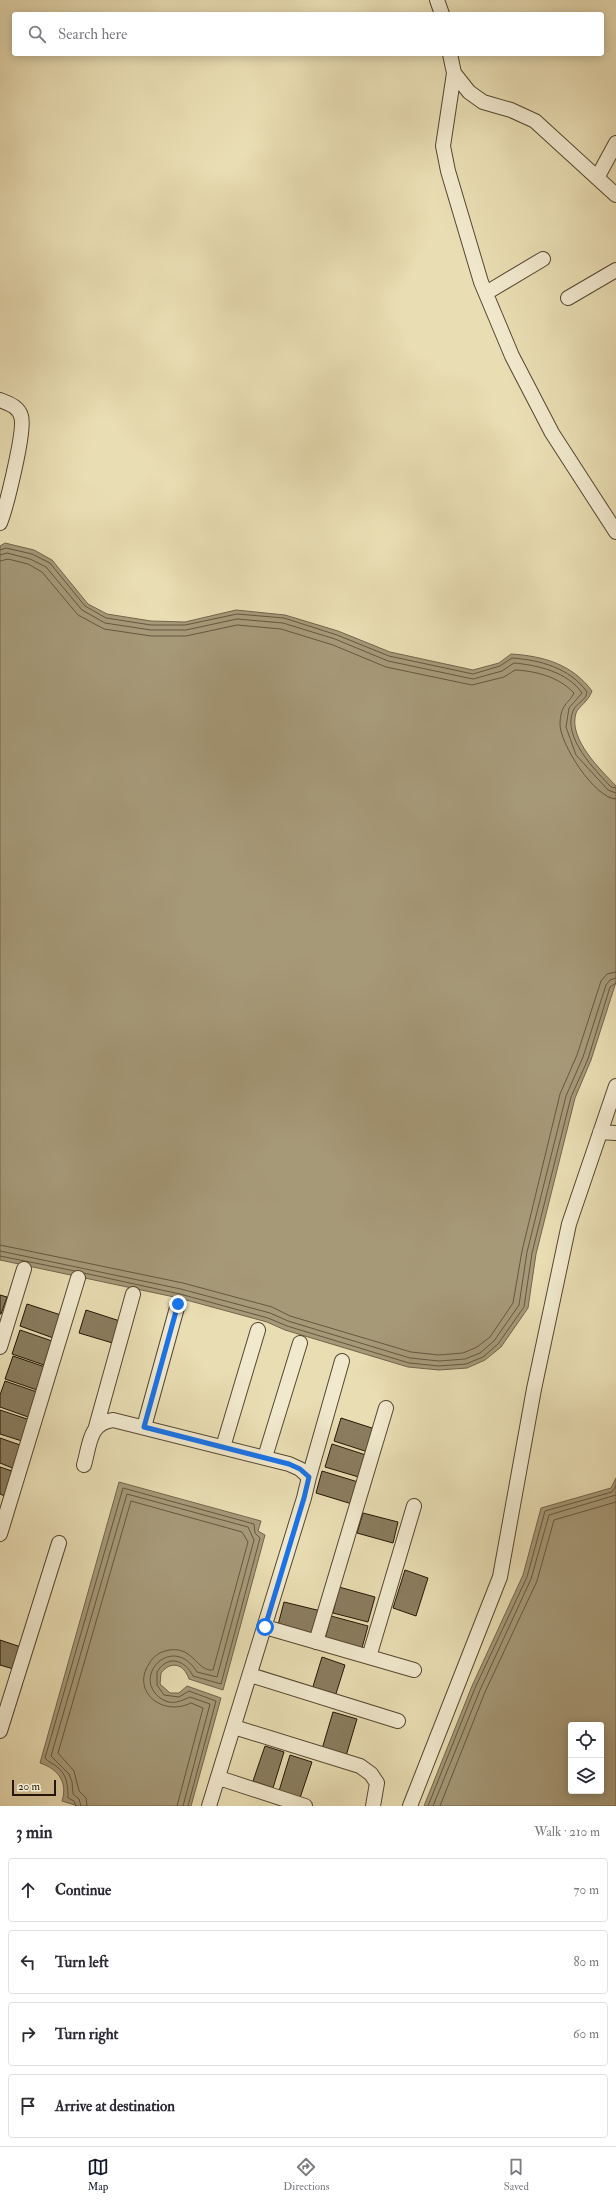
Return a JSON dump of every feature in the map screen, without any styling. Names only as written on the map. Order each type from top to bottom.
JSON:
[{"type":"street","points":[[437,0],[441,12]]},
{"type":"street","points":[[450,56],[454,73],[443,146],[448,171],[486,293],[512,356],[552,433],[616,532]]},
{"type":"street","points":[[454,73],[468,92],[483,102],[511,110],[535,121],[616,195]]},
{"type":"street","points":[[597,178],[616,143]]},
{"type":"street","points":[[486,293],[543,259]]},
{"type":"street","points":[[568,298],[616,270]]},
{"type":"street","points":[[0,400],[15,406],[21,416],[23,430],[6,509],[0,523]]},
{"type":"street","points":[[410,1806],[500,1577],[534,1389],[569,1224],[616,1086]]},
{"type":"street","points":[[600,1132],[616,1133]]},
{"type":"street","points":[[0,1347],[24,1269]]},
{"type":"street","points":[[0,1534],[5,1501],[78,1278]]},
{"type":"street","points":[[84,1465],[133,1294]]},
{"type":"street","points":[[144,1427],[178,1304]]},
{"type":"street","points":[[223,1447],[258,1330]]},
{"type":"street","points":[[265,1457],[300,1343]]},
{"type":"street","points":[[209,1806],[219,1778],[304,1498],[342,1361]]},
{"type":"street","points":[[316,1642],[386,1408]]},
{"type":"street","points":[[96,1427],[102,1422],[113,1420],[144,1427],[289,1464],[300,1469],[309,1477]]},
{"type":"street","points":[[369,1657],[414,1506]]},
{"type":"street","points":[[0,1728],[59,1543]]},
{"type":"street","points":[[265,1627],[414,1670]]},
{"type":"street","points":[[250,1676],[398,1721]]},
{"type":"street","points":[[234,1727],[360,1766],[371,1774],[377,1783],[373,1806]]},
{"type":"street","points":[[219,1778],[305,1806]]},
{"type":"water","points":[[5,543],[34,550],[52,560],[88,604],[107,614],[151,621],[185,622],[236,610],[285,615],[338,631],[390,652],[473,670],[499,663],[511,654],[545,659],[566,668],[575,674],[592,691],[576,713],[575,723],[581,743],[587,753],[616,786],[616,982],[591,1060],[575,1098],[536,1254],[528,1308],[501,1347],[485,1360],[467,1368],[439,1370],[408,1367],[285,1330],[267,1322],[179,1298],[0,1260],[0,546]]},
{"type":"water","points":[[616,1478],[616,1806],[424,1806],[472,1686],[523,1575],[541,1508],[611,1488]]},
{"type":"water","points":[[119,1482],[261,1521],[258,1531],[265,1535],[223,1690],[189,1679],[181,1667],[173,1665],[169,1666],[161,1673],[160,1684],[170,1693],[179,1693],[187,1686],[221,1698],[191,1806],[78,1806],[62,1801],[64,1788],[60,1777],[52,1769],[40,1763]]},
{"type":"building","points":[[0,1295],[7,1297],[1,1314],[0,1314]]},
{"type":"building","points":[[27,1304],[64,1316],[56,1339],[20,1326]]},
{"type":"building","points":[[86,1310],[123,1322],[116,1344],[79,1333]]},
{"type":"building","points":[[20,1330],[55,1342],[47,1366],[12,1354]]},
{"type":"building","points":[[13,1356],[48,1368],[40,1391],[5,1379]]},
{"type":"building","points":[[5,1381],[40,1393],[31,1418],[0,1407],[0,1395]]},
{"type":"building","points":[[0,1410],[33,1421],[25,1442],[0,1434]]},
{"type":"building","points":[[341,1418],[378,1430],[371,1453],[334,1441]]},
{"type":"building","points":[[0,1438],[23,1446],[15,1469],[0,1463]]},
{"type":"building","points":[[332,1444],[369,1456],[362,1478],[325,1467]]},
{"type":"building","points":[[0,1467],[15,1472],[7,1497],[0,1494]]},
{"type":"building","points":[[322,1471],[358,1482],[352,1504],[316,1493]]},
{"type":"building","points":[[363,1513],[398,1522],[393,1543],[357,1533]]},
{"type":"building","points":[[405,1570],[428,1578],[416,1616],[393,1608]]},
{"type":"building","points":[[339,1587],[375,1597],[368,1622],[333,1613]]},
{"type":"building","points":[[284,1602],[321,1611],[315,1634],[278,1625]]},
{"type":"building","points":[[331,1616],[368,1626],[362,1648],[325,1639]]},
{"type":"building","points":[[0,1640],[24,1648],[17,1670],[0,1665]]},
{"type":"building","points":[[322,1657],[345,1665],[334,1700],[311,1693]]},
{"type":"building","points":[[333,1712],[357,1719],[346,1756],[322,1749]]},
{"type":"building","points":[[265,1746],[284,1752],[273,1788],[253,1781]]},
{"type":"building","points":[[290,1755],[312,1762],[300,1798],[279,1791]]},
{"type":"route","points":[[178,1304],[144,1427],[289,1464],[300,1469],[309,1477],[265,1627]]}]
